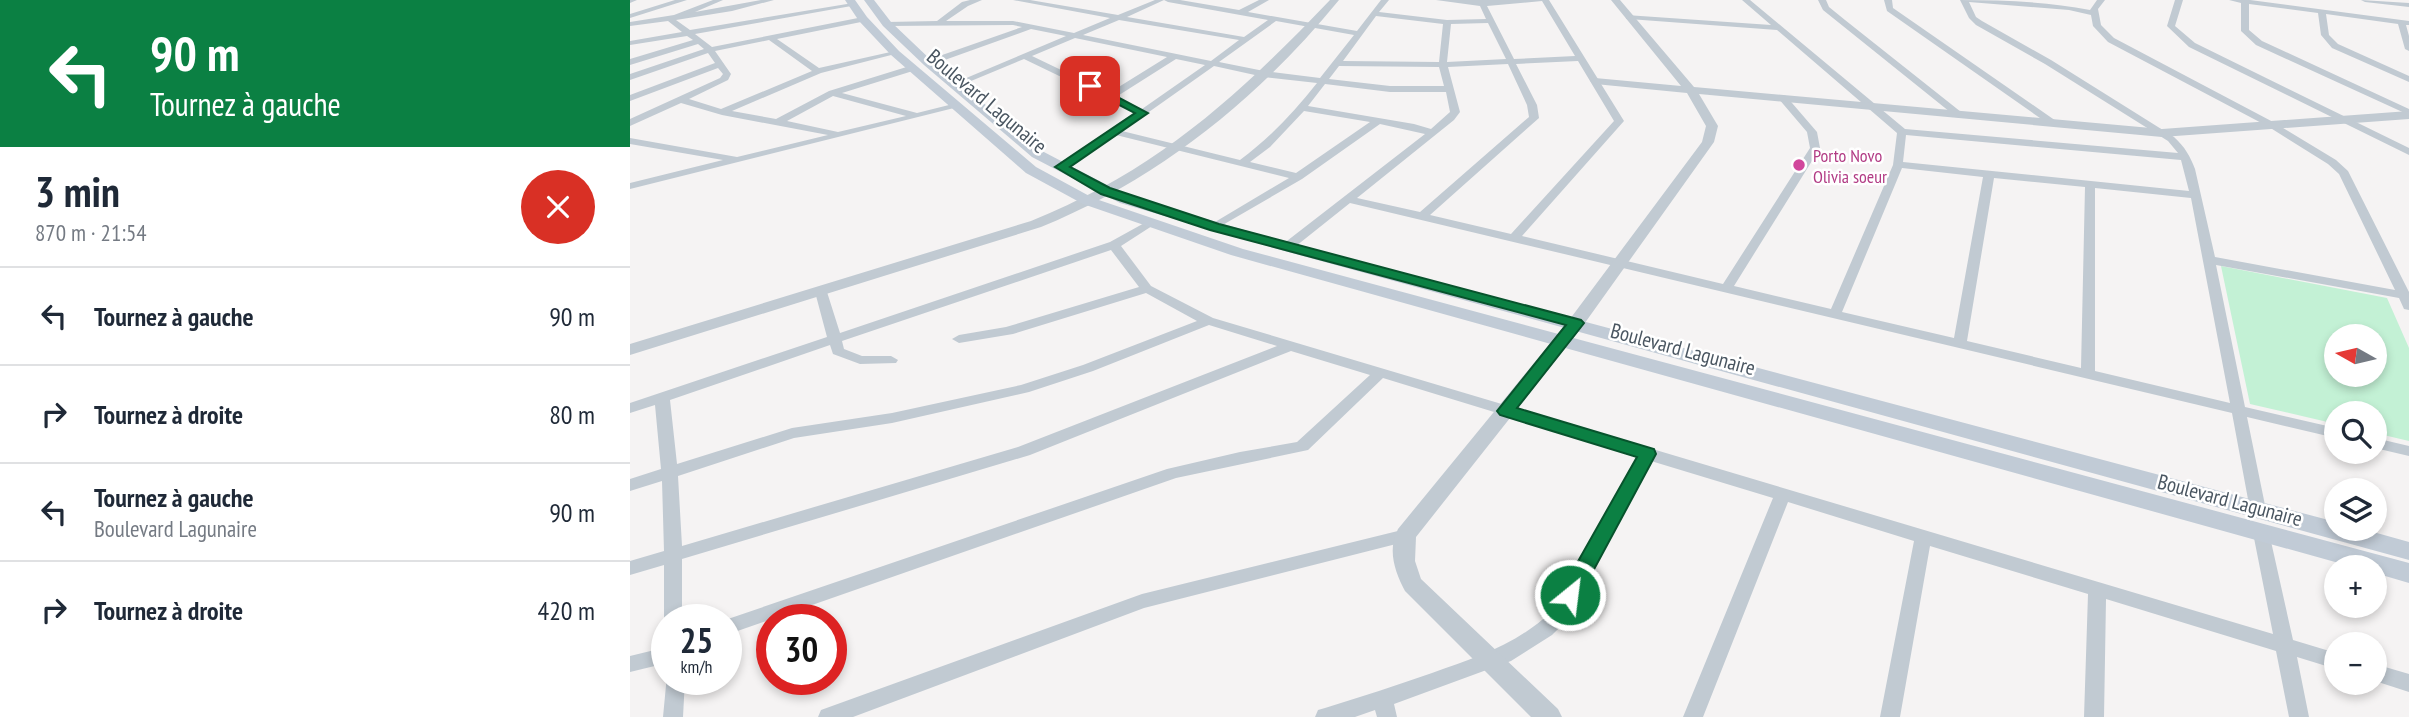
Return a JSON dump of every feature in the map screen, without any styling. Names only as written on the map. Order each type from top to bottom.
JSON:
[{"type":"main road","name":"Boulevard Lagunaire","points":[[859,6],[887,24],[920,66],[957,106],[1031,170],[1088,201],[1148,223],[1237,252],[1569,332],[2409,551]]},
{"type":"main road","name":"Boulevard Lagunaire","points":[[859,6],[895,52],[956,84],[1037,154],[1105,191],[1214,227],[1569,332],[2409,573]]},
{"type":"street","points":[[630,16],[683,0]]},
{"type":"street","points":[[671,19],[719,0]]},
{"type":"street","points":[[630,24],[770,0]]},
{"type":"street","points":[[938,23],[962,2],[978,0]]},
{"type":"street","points":[[1017,0],[1244,39]]},
{"type":"street","points":[[956,84],[1161,0]]},
{"type":"street","points":[[1168,0],[1358,33]]},
{"type":"street","points":[[1203,6],[1215,0]]},
{"type":"street","points":[[1241,12],[1265,0]]},
{"type":"street","points":[[630,350],[1036,224],[1088,201],[1178,148],[1264,74],[1335,0]]},
{"type":"street","points":[[1241,164],[1266,145],[1303,108],[1385,0]]},
{"type":"street","points":[[1440,0],[1539,0]]},
{"type":"street","points":[[1514,238],[1616,127],[1619,116],[1579,58],[1545,0]]},
{"type":"street","points":[[1549,717],[1413,585],[1404,568],[1402,551],[1406,534],[1569,332],[1708,142],[1712,126],[1691,90],[1615,0]]},
{"type":"street","points":[[1746,0],[1902,132],[2186,157]]},
{"type":"street","points":[[1822,0],[1826,8],[1875,50],[1900,66],[1958,114]]},
{"type":"street","points":[[1888,0],[1890,9],[2053,123]]},
{"type":"street","points":[[2179,0],[2171,26],[2182,38],[2209,55],[2409,152]]},
{"type":"street","points":[[2233,0],[2405,22],[2409,48]]},
{"type":"street","points":[[2365,0],[2409,5]]},
{"type":"street","points":[[1422,216],[1534,118],[1532,105],[1482,2]]},
{"type":"street","points":[[1963,2],[2069,8],[2096,5],[2097,26],[2111,40],[2272,125],[2324,156],[2344,173],[2407,299]]},
{"type":"street","points":[[1963,2],[1979,23],[2048,62],[2162,133],[2177,144],[2186,157],[2210,260],[2258,510]]},
{"type":"street","points":[[2245,2],[2245,31],[2259,43],[2409,113]]},
{"type":"street","points":[[630,43],[859,6]]},
{"type":"street","points":[[630,77],[710,50],[771,37],[859,6]]},
{"type":"street","points":[[2322,12],[2325,35],[2335,46],[2409,79]]},
{"type":"street","points":[[1375,14],[1447,22],[1489,20]]},
{"type":"street","points":[[1629,17],[1779,28]]},
{"type":"street","points":[[630,123],[724,80],[727,74],[710,50],[671,19]]},
{"type":"street","points":[[1061,167],[1143,113],[1274,19]]},
{"type":"street","points":[[887,24],[1002,22],[1321,83],[1390,89],[1449,89]]},
{"type":"street","points":[[1287,247],[1455,112],[1443,65],[1447,22]]},
{"type":"street","points":[[778,122],[832,93],[1031,27]]},
{"type":"street","points":[[771,37],[818,71]]},
{"type":"street","points":[[630,62],[699,41]]},
{"type":"street","points":[[722,112],[818,71],[895,52]]},
{"type":"street","points":[[1025,56],[1143,113]]},
{"type":"street","points":[[1111,96],[1174,56]]},
{"type":"street","points":[[1337,63],[1443,65],[1579,58]]},
{"type":"street","points":[[630,98],[720,64]]},
{"type":"street","points":[[1595,81],[2162,133],[2409,113]]},
{"type":"street","points":[[832,93],[917,116]]},
{"type":"street","points":[[1727,289],[1815,148],[1812,132],[1783,98]]},
{"type":"street","points":[[681,100],[722,112],[841,135]]},
{"type":"street","points":[[630,186],[957,106]]},
{"type":"street","points":[[1303,108],[1414,127],[1432,133]]},
{"type":"street","points":[[1214,227],[1298,177],[1378,121]]},
{"type":"street","points":[[1115,132],[1298,177]]},
{"type":"street","points":[[1835,314],[1898,165],[1902,132]]},
{"type":"street","points":[[630,141],[738,159]]},
{"type":"street","points":[[1898,165],[2196,195]]},
{"type":"street","points":[[1960,344],[1989,174]]},
{"type":"street","points":[[2088,375],[2090,184]]},
{"type":"street","points":[[1349,199],[2324,430]]},
{"type":"street","points":[[630,408],[1114,246],[1148,223]]},
{"type":"street","points":[[1114,246],[1147,289],[1208,321],[2324,658]]},
{"type":"street","points":[[2210,260],[2407,299]]},
{"type":"street","points":[[959,339],[1008,331],[1147,289]]},
{"type":"street","points":[[821,292],[841,355],[870,361],[891,360]]},
{"type":"street","points":[[630,485],[792,433],[906,415],[1024,389],[1088,368],[1208,321]]},
{"type":"street","points":[[630,568],[1024,451],[1291,346]]},
{"type":"street","points":[[742,621],[1173,473],[1303,446],[1380,373]]},
{"type":"street","points":[[662,397],[671,473],[675,554],[673,604]]},
{"type":"street","points":[[2387,446],[2409,451]]},
{"type":"street","points":[[1325,717],[1385,708],[1528,643],[1557,618],[1647,454]]},
{"type":"street","points":[[1693,717],[1783,494]]},
{"type":"street","points":[[2262,533],[2299,717]]},
{"type":"street","points":[[828,717],[1142,601],[1406,534]]},
{"type":"street","points":[[1890,717],[1923,537]]},
{"type":"street","points":[[2094,717],[2097,589]]},
{"type":"street","points":[[630,664],[651,659]]},
{"type":"street","points":[[2387,677],[2409,683]]},
{"type":"street","points":[[673,717],[674,695]]},
{"type":"green space","points":[[2221,266],[2387,298],[2409,348],[2409,441],[2387,436],[2387,401],[2324,401],[2324,421],[2250,404]]},
{"type":"place","name":"Porto Novo Olivia soeur","points":[[1799,165]]},
{"type":"route","points":[[1090,86],[1143,113],[1061,167],[1105,191],[1125,200],[1214,227],[1576,323],[1506,411],[1647,454],[1570,595]]}]
